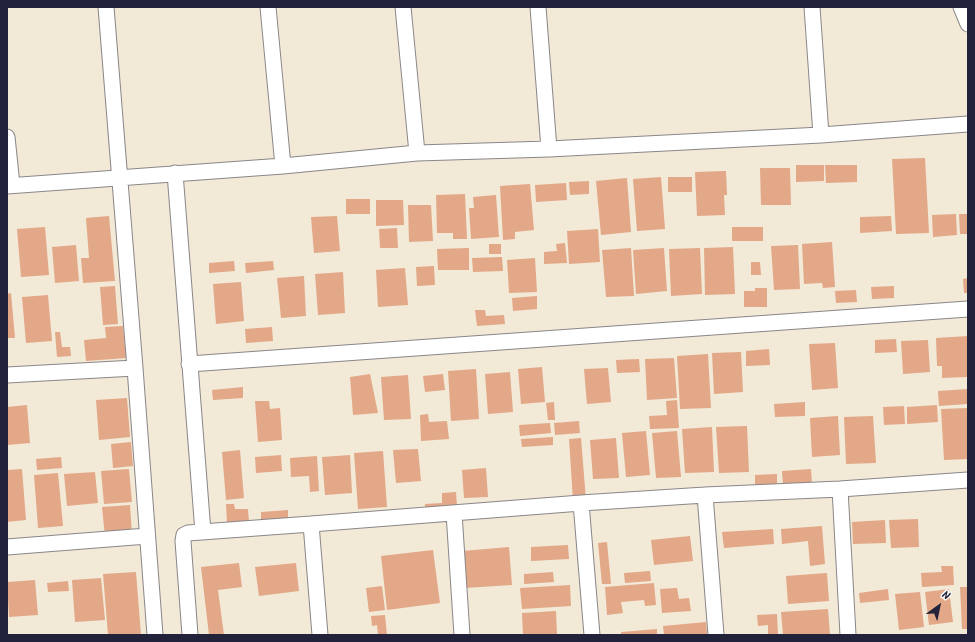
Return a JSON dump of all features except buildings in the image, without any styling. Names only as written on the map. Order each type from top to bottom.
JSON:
[{"type":"street","points":[[106,7],[155,635]]},
{"type":"street","points":[[268,7],[283,166]]},
{"type":"street","points":[[403,7],[417,154]]},
{"type":"street","points":[[538,7],[549,149]]},
{"type":"street","points":[[812,7],[821,135]]},
{"type":"street","points":[[961,7],[968,24]]},
{"type":"street","points":[[7,137],[9,185],[283,166],[417,154],[549,149],[821,135],[968,124]]},
{"type":"street","points":[[175,174],[203,532]]},
{"type":"street","points":[[189,364],[968,309]]},
{"type":"street","points":[[7,375],[135,368]]},
{"type":"street","points":[[190,635],[183,541],[184,535],[188,533],[581,503],[705,495],[840,489],[968,480]]},
{"type":"street","points":[[840,489],[848,635]]},
{"type":"street","points":[[705,495],[716,635]]},
{"type":"street","points":[[581,503],[592,635]]},
{"type":"street","points":[[454,513],[462,635]]},
{"type":"street","points":[[311,524],[320,635]]},
{"type":"street","points":[[7,547],[147,536]]}]
